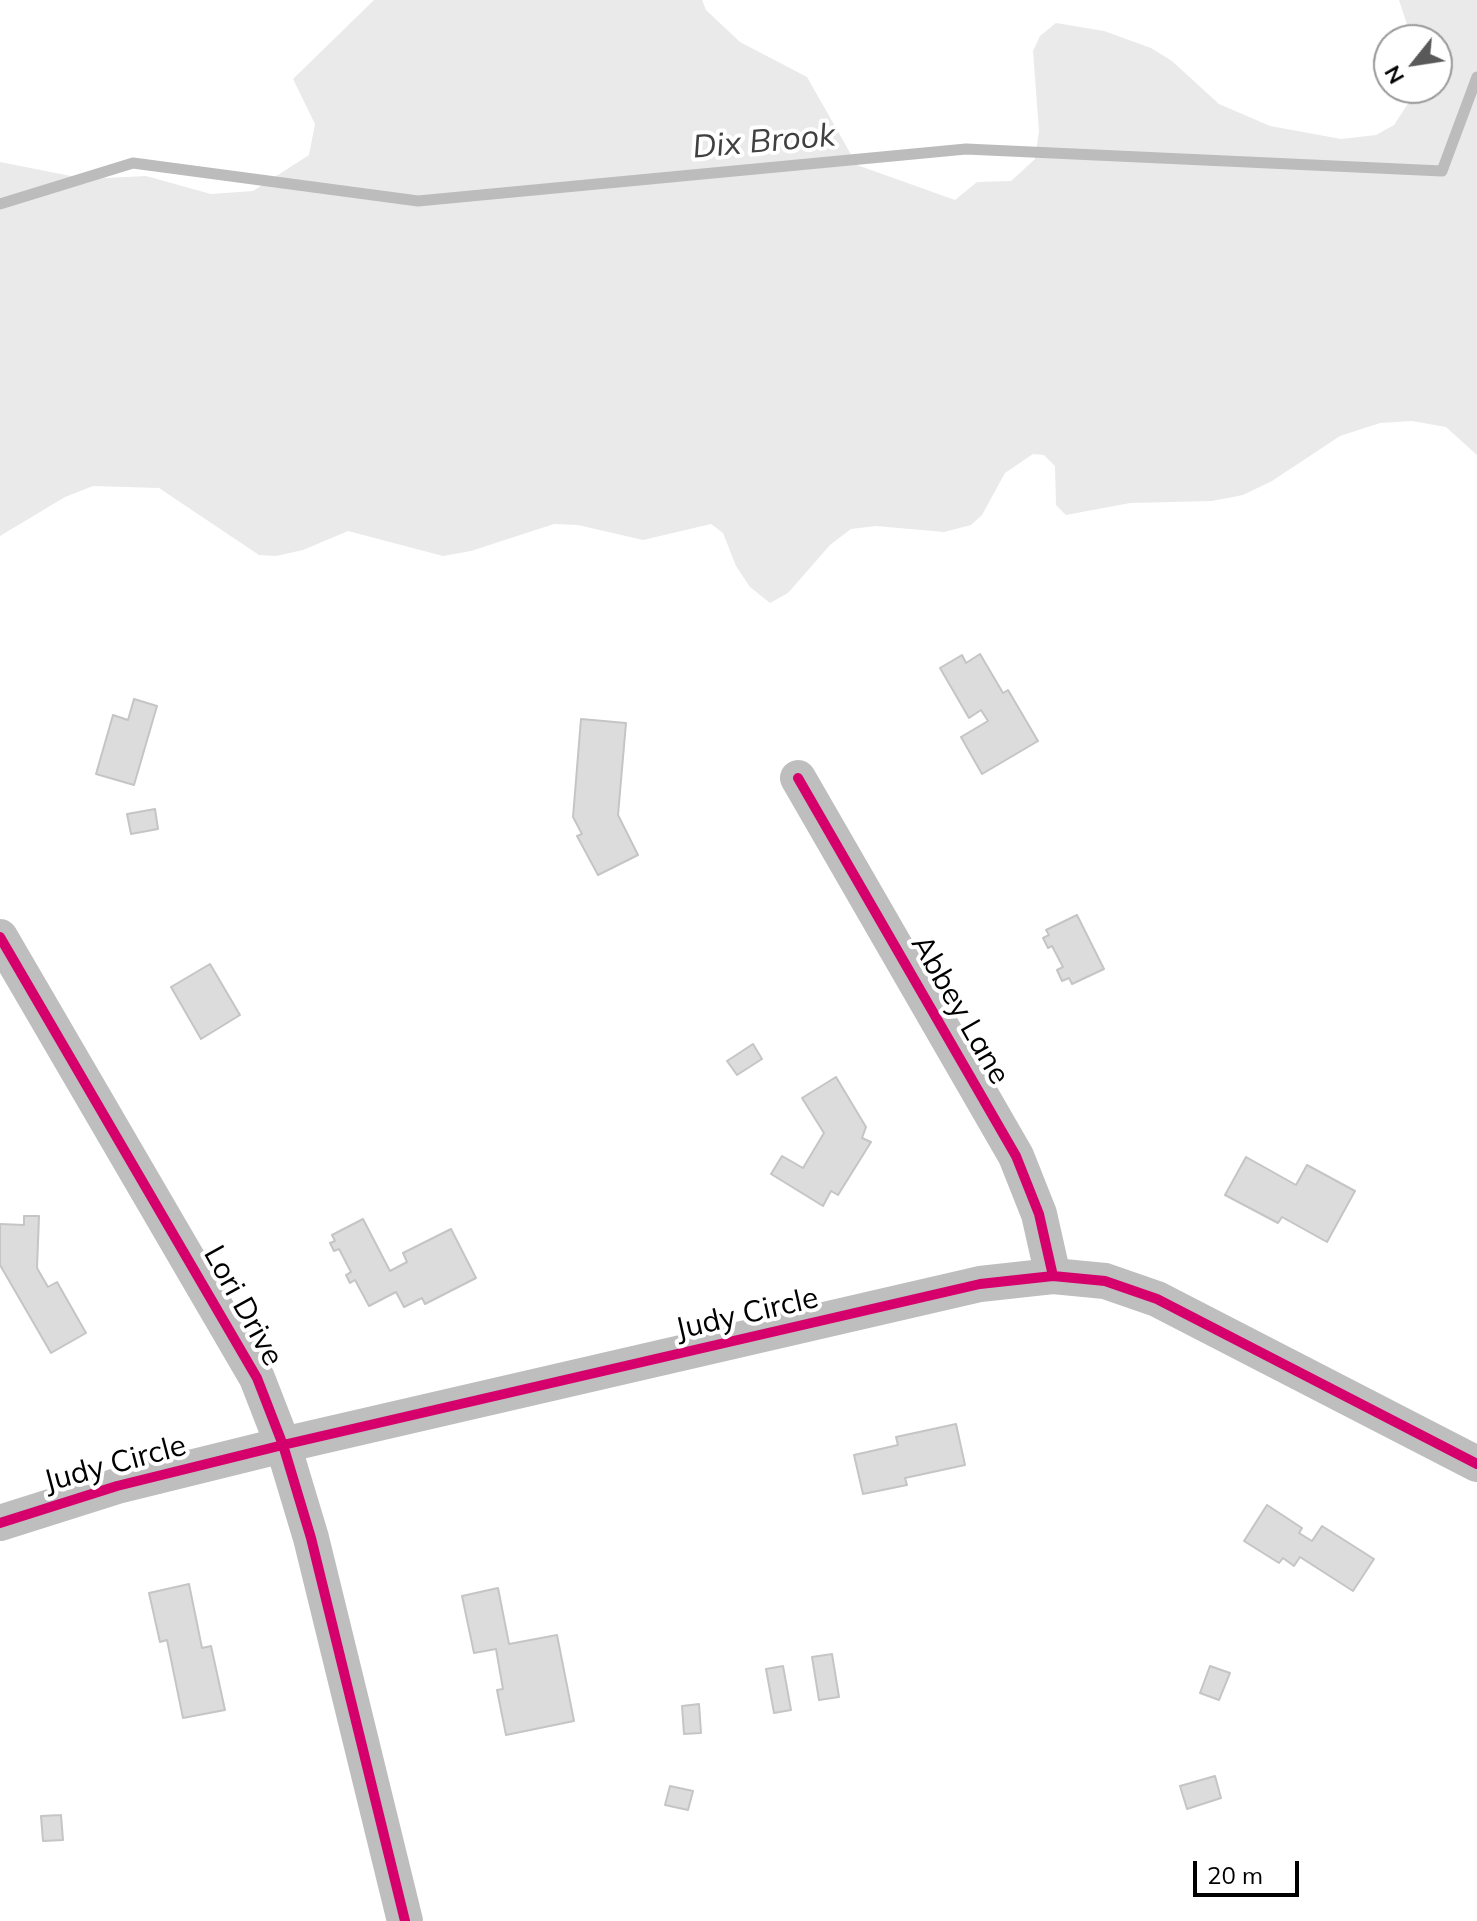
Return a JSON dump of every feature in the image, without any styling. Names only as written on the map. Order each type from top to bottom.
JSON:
[{"type":"street","name":"Abbey Lane","points":[[798,778],[1016,1156],[1039,1214],[1053,1276]]},
{"type":"street","name":"Lori Drive","points":[[0,937],[225,1317],[257,1378],[283,1445],[311,1538],[405,1921]]},
{"type":"street","name":"Judy Circle","points":[[0,1523],[117,1486],[283,1445],[980,1284],[1053,1276],[1105,1281],[1157,1299],[1477,1464]]},
{"type":"shaded area","points":[[374,0],[702,0],[706,10],[740,42],[807,77],[857,165],[955,200],[977,182],[1011,181],[1035,159],[1039,131],[1033,51],[1040,36],[1056,23],[1104,31],[1151,48],[1172,61],[1219,104],[1270,126],[1341,139],[1376,135],[1394,125],[1408,104],[1453,104],[1453,24],[1407,24],[1399,0],[1477,0],[1477,455],[1446,427],[1412,421],[1380,423],[1340,436],[1272,481],[1243,495],[1212,501],[1130,503],[1066,515],[1056,505],[1055,466],[1044,455],[1033,454],[1005,473],[982,515],[971,525],[944,532],[876,526],[851,529],[830,545],[788,593],[770,603],[750,587],[736,566],[723,533],[711,524],[643,540],[578,525],[554,524],[471,551],[443,556],[348,531],[303,550],[276,556],[259,555],[159,488],[93,486],[65,497],[0,536],[0,162],[86,179],[146,176],[211,194],[253,191],[309,155],[315,124],[293,79]]},
{"type":"building","points":[[980,654],[1003,693],[1008,690],[1038,741],[982,774],[961,737],[988,721],[981,710],[969,718],[940,668],[962,655],[966,663]]},
{"type":"building","points":[[134,699],[157,706],[134,785],[96,774],[113,715],[128,720]]},
{"type":"building","points":[[581,719],[626,723],[618,815],[638,855],[598,875],[577,836],[582,834],[573,817]]},
{"type":"building","points":[[155,809],[158,829],[131,834],[127,814]]},
{"type":"building","points":[[1077,915],[1104,969],[1072,984],[1069,978],[1062,981],[1057,970],[1063,967],[1052,946],[1048,948],[1043,938],[1049,935],[1046,930]]},
{"type":"building","points":[[210,964],[240,1015],[201,1039],[171,987]]},
{"type":"building","points":[[753,1044],[762,1059],[737,1075],[727,1061]]},
{"type":"building","points":[[836,1077],[866,1127],[862,1138],[871,1142],[838,1195],[831,1191],[823,1206],[771,1174],[782,1156],[803,1168],[824,1133],[802,1098]]},
{"type":"building","points":[[1246,1157],[1296,1185],[1307,1165],[1355,1191],[1327,1242],[1282,1217],[1278,1223],[1225,1195]]},
{"type":"building","points":[[24,1216],[39,1216],[37,1268],[48,1287],[57,1282],[86,1333],[51,1353],[0,1265],[0,1224],[24,1225]]},
{"type":"building","points":[[363,1219],[390,1271],[407,1262],[403,1253],[451,1229],[476,1278],[425,1304],[422,1298],[404,1307],[396,1292],[369,1306],[355,1280],[350,1283],[346,1275],[351,1272],[339,1249],[334,1251],[330,1243],[335,1241],[332,1235]]},
{"type":"building","points":[[956,1424],[965,1465],[905,1478],[907,1485],[863,1494],[854,1455],[898,1445],[896,1437]]},
{"type":"building","points":[[1267,1505],[1302,1528],[1299,1533],[1312,1541],[1322,1526],[1374,1559],[1353,1591],[1300,1557],[1294,1566],[1283,1558],[1279,1563],[1244,1541]]},
{"type":"building","points":[[189,1584],[202,1648],[211,1646],[225,1710],[183,1718],[167,1640],[160,1642],[149,1593]]},
{"type":"building","points":[[498,1588],[509,1644],[557,1635],[574,1721],[506,1735],[497,1690],[503,1689],[496,1649],[474,1653],[462,1596]]},
{"type":"building","points":[[832,1654],[839,1697],[819,1700],[812,1657]]},
{"type":"building","points":[[783,1666],[791,1710],[774,1713],[766,1669]]},
{"type":"building","points":[[1210,1666],[1230,1673],[1219,1700],[1200,1693]]},
{"type":"building","points":[[699,1704],[701,1733],[684,1734],[682,1706]]},
{"type":"building","points":[[1215,1776],[1221,1798],[1187,1809],[1180,1786]]},
{"type":"building","points":[[670,1786],[693,1791],[688,1810],[665,1805]]},
{"type":"building","points":[[61,1815],[63,1840],[43,1841],[41,1816]]},
{"type":"waterway","name":"Dix Brook","points":[[0,204],[133,163],[418,201],[966,149],[1442,171],[1477,77]]},
{"type":"cycle path","points":[[798,778],[1016,1156],[1039,1214],[1053,1276]]},
{"type":"cycle path","points":[[0,937],[257,1378],[283,1445],[311,1538],[405,1921]]},
{"type":"cycle path","points":[[0,1523],[117,1486],[283,1445],[980,1284],[1053,1276],[1105,1281],[1157,1299],[1477,1464]]}]
